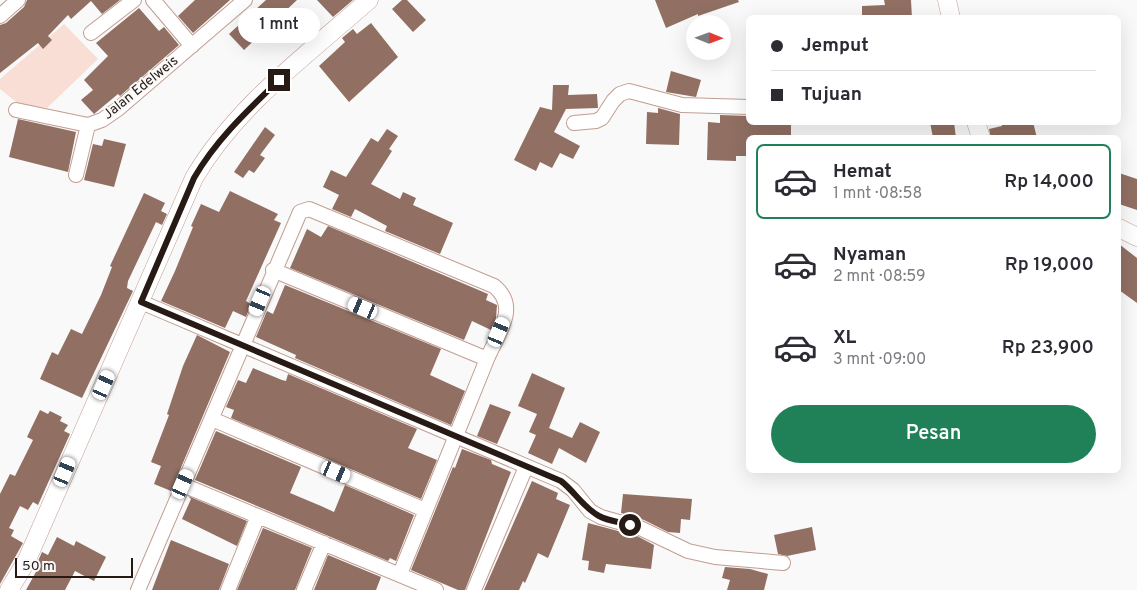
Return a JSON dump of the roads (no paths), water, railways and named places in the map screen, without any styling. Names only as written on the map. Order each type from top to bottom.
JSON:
[{"type":"street","points":[[0,16],[18,0]]},
{"type":"street","points":[[91,33],[134,0]]},
{"type":"street","points":[[153,0],[192,46]]},
{"type":"street","name":"Jalan Edelweis","points":[[88,125],[110,116],[246,0]]},
{"type":"street","points":[[9,590],[26,562],[194,178],[204,160],[221,138],[272,86],[369,0]]},
{"type":"street","points":[[947,0],[950,15]]},
{"type":"street","points":[[574,122],[589,122],[602,118],[620,94],[629,92],[682,105],[746,107]]},
{"type":"street","points":[[16,110],[88,125],[76,175]]},
{"type":"street","points":[[138,590],[212,419],[273,270],[297,216],[304,210],[309,210],[494,286],[503,293],[508,308],[454,436],[400,574]]},
{"type":"street","points":[[1121,229],[1137,237]]},
{"type":"street","points":[[273,270],[487,359]]},
{"type":"street","points":[[141,302],[561,481],[573,490],[590,510],[601,517],[640,528],[688,551],[715,557],[783,563]]},
{"type":"street","points":[[212,419],[425,510]]},
{"type":"street","points":[[474,590],[526,467]]},
{"type":"street","points":[[183,484],[436,590]]},
{"type":"street","points":[[228,590],[258,516]]},
{"type":"street","points":[[304,590],[324,543]]}]
